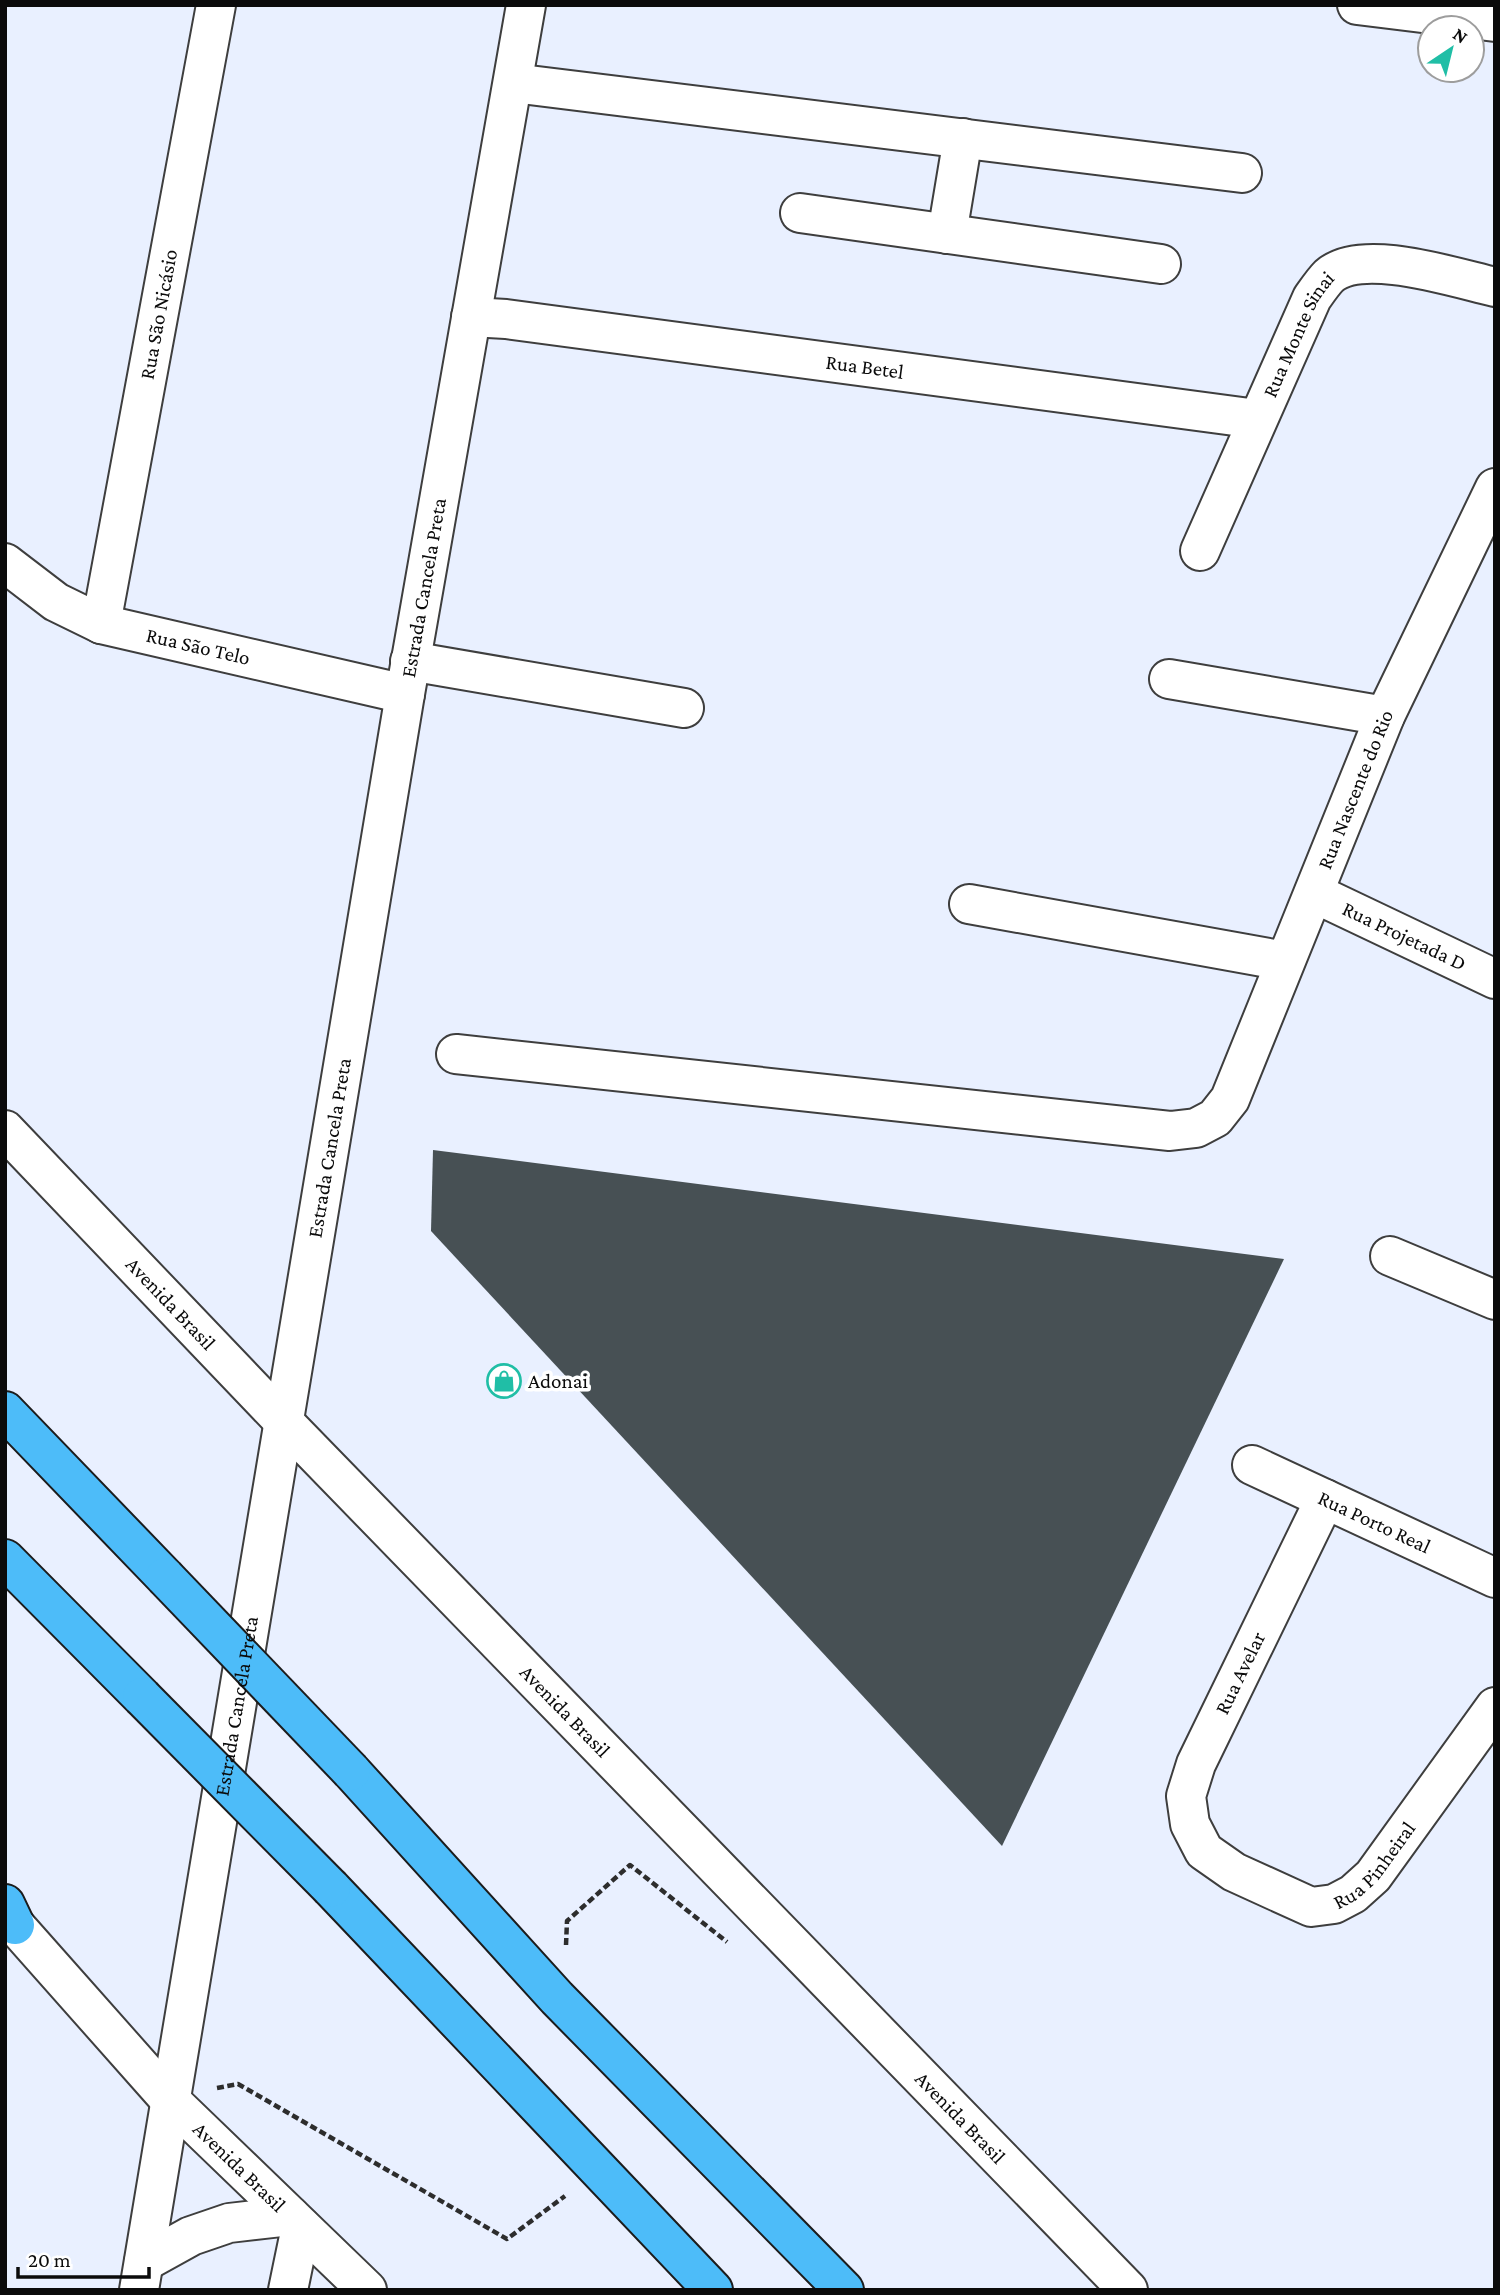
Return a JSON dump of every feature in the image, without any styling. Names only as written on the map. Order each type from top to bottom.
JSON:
[{"type":"highway","points":[[5,1411],[351,1771],[557,1998],[844,2290]]},
{"type":"highway","points":[[5,1559],[331,1888],[713,2290]]},
{"type":"street","name":"Rua São Nicásio","points":[[101,624],[216,5]]},
{"type":"street","name":"Estrada Cancela Preta","points":[[141,2276],[407,677],[526,5]]},
{"type":"street","points":[[1357,5],[1495,22]]},
{"type":"street","points":[[513,83],[1242,173]]},
{"type":"street","points":[[947,234],[963,138]]},
{"type":"street","points":[[800,213],[1161,264]]},
{"type":"street","name":"Rua Monte Sinai","points":[[1200,551],[1312,298],[1330,275],[1358,264],[1389,264],[1495,287]]},
{"type":"street","name":"Rua Betel","points":[[471,317],[520,321],[1257,419]]},
{"type":"street","name":"Rua Nascente do Rio","points":[[456,1055],[1170,1131],[1196,1128],[1215,1118],[1230,1099],[1385,716],[1495,488]]},
{"type":"street","name":"Rua São Telo","points":[[5,563],[56,602],[101,624],[407,677],[684,708]]},
{"type":"street","points":[[1169,680],[1385,716]]},
{"type":"street","name":"Rua Projetada D","points":[[1314,894],[1495,979]]},
{"type":"street","points":[[969,904],[1284,961]]},
{"type":"street","name":"Avenida Brasil","points":[[5,1130],[283,1422],[1128,2290]]},
{"type":"street","points":[[1390,1255],[1495,1300]]},
{"type":"street","name":"Rua Porto Real","points":[[1252,1465],[1495,1578]]},
{"type":"street","name":"Rua Avelar","points":[[1204,1851],[1191,1824],[1186,1796],[1196,1764],[1325,1499]]},
{"type":"street","name":"Rua Pinheiral","points":[[1204,1851],[1234,1872],[1311,1907],[1334,1904],[1353,1894],[1379,1868],[1495,1707]]},
{"type":"street","name":"Avenida Brasil","points":[[8,1914],[169,2099],[367,2290]]},
{"type":"street","points":[[141,2276],[191,2236],[229,2223],[296,2221],[288,2290]]},
{"type":"path","points":[[557,1998],[566,1953],[567,1921],[630,1865],[727,1942]]},
{"type":"path","points":[[169,2099],[238,2084],[506,2239],[600,2171]]},
{"type":"building","points":[[433,1150],[1284,1259],[1002,1846],[431,1231]]},
{"type":"place","name":"Adonai","points":[[504,1381]]}]
